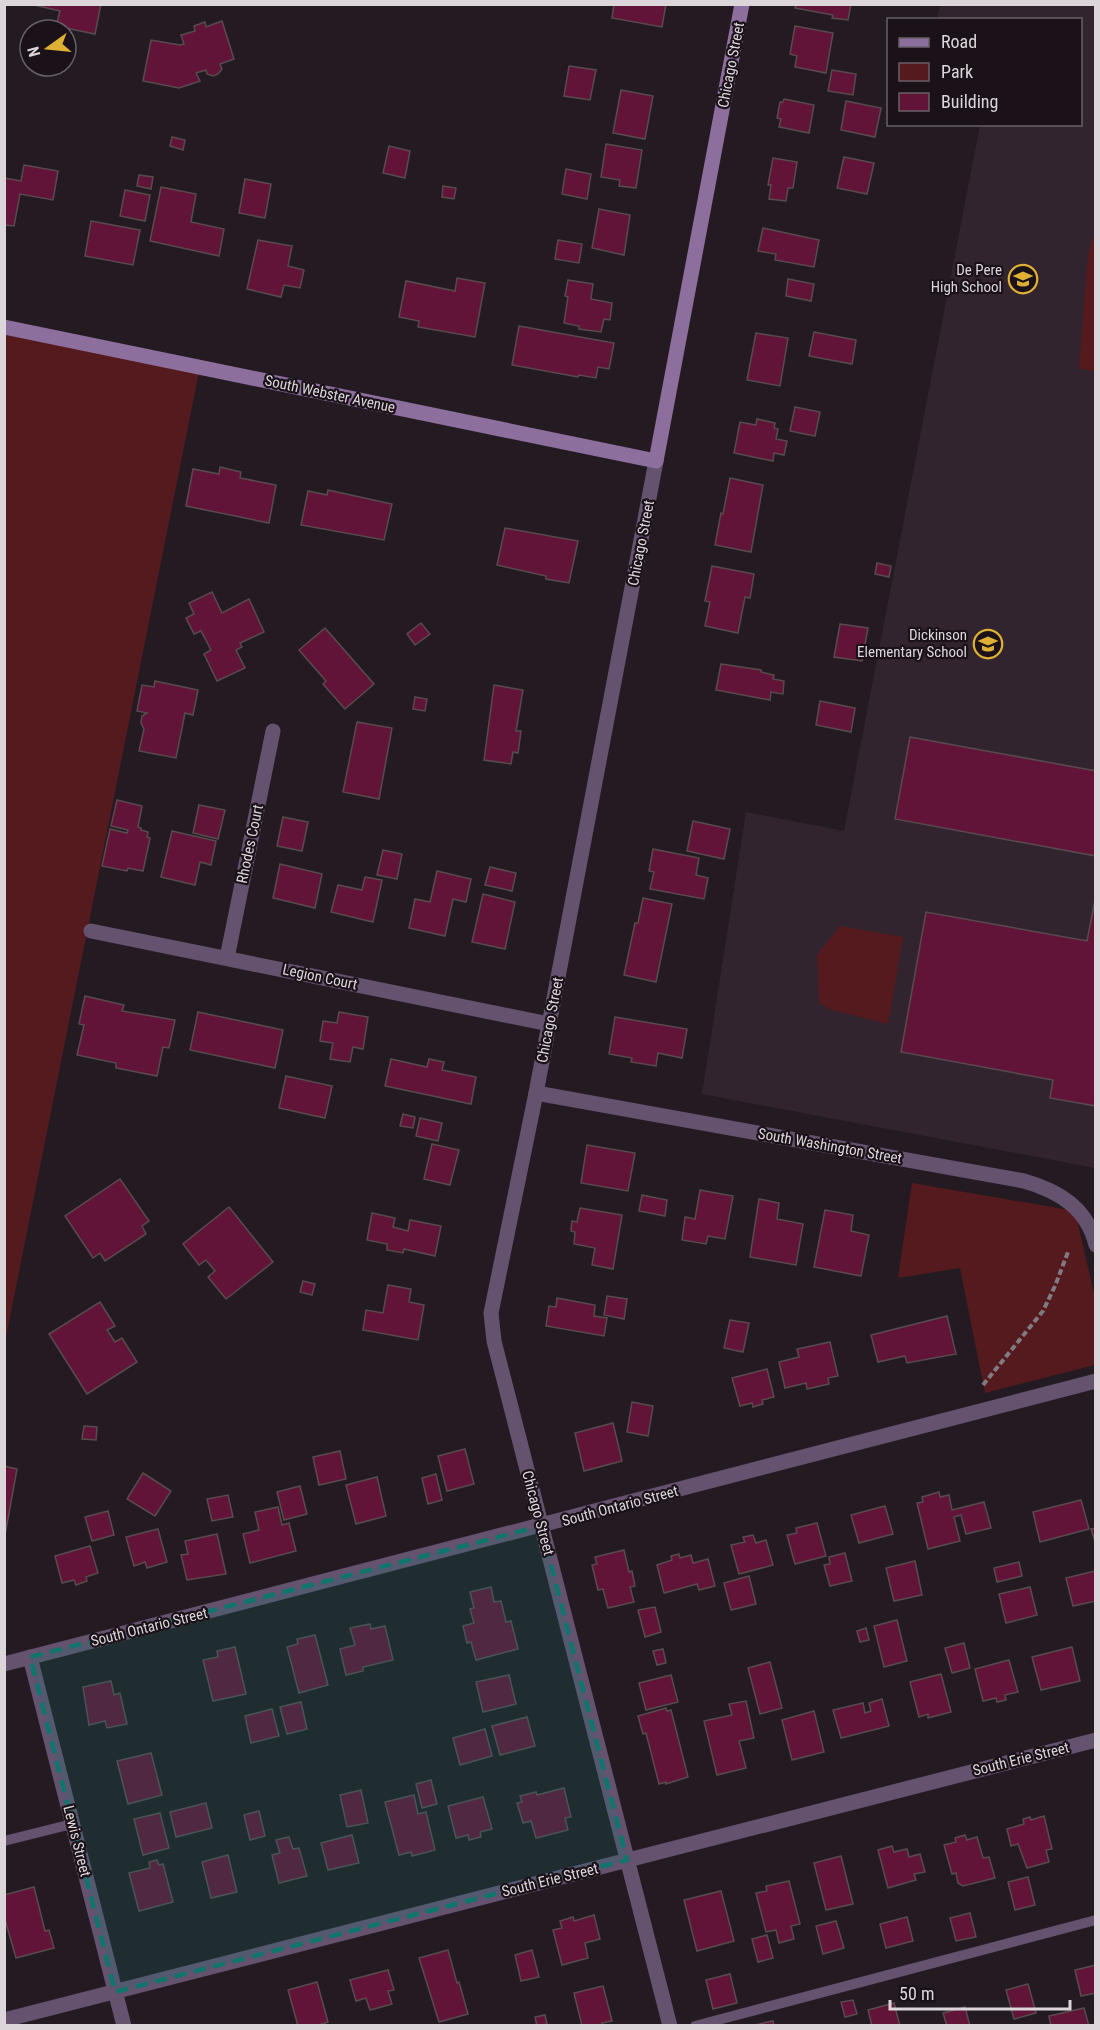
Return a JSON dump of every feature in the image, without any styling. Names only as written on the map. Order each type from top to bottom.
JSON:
[{"type":"street","name":"Chicago Street","points":[[669,2025],[494,1341],[492,1313],[536,1093],[742,4]]},
{"type":"street","name":"South Webster Avenue","points":[[4,327],[656,461]]},
{"type":"street","name":"Rhodes Court","points":[[227,958],[273,731]]},
{"type":"street","name":"Legion Court","points":[[91,931],[549,1024]]},
{"type":"street","name":"South Washington Street","points":[[536,1093],[1044,1186],[1063,1197],[1080,1212],[1092,1230],[1095,1245]]},
{"type":"street","name":"South Ontario Street","points":[[4,1664],[1095,1381]]},
{"type":"street","name":"Lewis Street","points":[[30,1657],[124,2025]]},
{"type":"street","name":"South Erie Street","points":[[4,2020],[1095,1740]]},
{"type":"lane","points":[[4,1842],[72,1824]]},
{"type":"lane","points":[[694,2025],[1095,1920]]},
{"type":"path","points":[[983,1385],[1042,1311],[1055,1286],[1068,1252]]},
{"type":"highlighted area","points":[[541,1526],[627,1860],[115,1992],[30,1657]]},
{"type":"shaded area","name":"Dickinson Elementary School","points":[[940,5],[1095,5],[1095,1168],[702,1094],[746,812],[844,831],[980,126],[1082,126],[1082,18],[937,18]]},
{"type":"green space","points":[[1095,231],[1096,372],[1079,368],[1088,255]]},
{"type":"green space","points":[[5,327],[200,367],[5,1342]]},
{"type":"green space","points":[[840,926],[903,937],[888,1024],[832,1010],[819,1003],[817,955]]},
{"type":"green space","points":[[912,1183],[1075,1211],[1095,1298],[1095,1365],[985,1393],[960,1268],[898,1278]]},
{"type":"building","points":[[30,4],[101,4],[95,34],[78,31],[78,18],[58,18],[60,11]]},
{"type":"building","points":[[614,4],[666,4],[662,27],[612,18]]},
{"type":"building","points":[[796,4],[851,4],[848,20],[795,8]]},
{"type":"building","points":[[222,21],[234,59],[220,64],[222,69],[218,74],[213,76],[207,74],[206,70],[196,73],[200,81],[179,88],[143,81],[151,40],[184,44],[181,35],[195,31],[194,26],[205,22],[206,27]]},
{"type":"building","points":[[795,26],[833,33],[826,73],[795,67],[797,56],[790,54]]},
{"type":"building","points":[[569,66],[596,70],[590,100],[564,96]]},
{"type":"building","points":[[832,70],[856,74],[853,95],[828,91]]},
{"type":"building","points":[[621,90],[653,96],[645,139],[613,133]]},
{"type":"building","points":[[784,99],[814,105],[809,133],[779,127],[781,119],[777,118],[780,102]]},
{"type":"building","points":[[846,101],[881,108],[875,137],[841,130]]},
{"type":"building","points":[[172,137],[185,140],[183,150],[170,146]]},
{"type":"building","points":[[606,144],[642,150],[636,188],[619,186],[620,180],[601,177]]},
{"type":"building","points":[[389,146],[410,151],[405,178],[383,173]]},
{"type":"building","points":[[844,157],[874,163],[867,194],[837,188]]},
{"type":"building","points":[[773,158],[797,162],[793,188],[788,188],[786,201],[769,199],[771,185],[768,185]]},
{"type":"building","points":[[24,165],[58,171],[53,200],[20,194],[14,226],[4,225],[4,178],[21,181]]},
{"type":"building","points":[[566,169],[591,174],[587,199],[562,194]]},
{"type":"building","points":[[139,175],[153,177],[151,189],[137,186]]},
{"type":"building","points":[[245,179],[271,184],[265,218],[239,213]]},
{"type":"building","points":[[443,186],[456,188],[454,199],[442,197]]},
{"type":"building","points":[[161,187],[196,194],[191,222],[224,229],[219,256],[150,241]]},
{"type":"building","points":[[125,190],[150,195],[145,221],[120,216]]},
{"type":"building","points":[[599,209],[630,215],[624,255],[592,248]]},
{"type":"building","points":[[91,221],[140,230],[133,265],[85,256]]},
{"type":"building","points":[[763,228],[819,240],[814,267],[775,260],[776,254],[758,251]]},
{"type":"building","points":[[258,240],[292,246],[288,266],[304,270],[300,288],[284,285],[281,297],[247,289]]},
{"type":"building","points":[[558,240],[582,244],[579,263],[555,259]]},
{"type":"building","points":[[457,278],[485,283],[475,337],[418,327],[419,321],[399,317],[406,281],[455,291]]},
{"type":"building","points":[[788,279],[814,284],[811,301],[786,296]]},
{"type":"building","points":[[568,280],[593,284],[591,299],[612,303],[610,320],[604,319],[601,332],[579,329],[579,326],[564,323]]},
{"type":"building","points":[[519,326],[614,343],[609,369],[598,367],[596,378],[512,365]]},
{"type":"building","points":[[814,332],[856,340],[852,364],[809,356]]},
{"type":"building","points":[[756,333],[788,338],[780,386],[747,380]]},
{"type":"building","points":[[795,407],[820,412],[815,436],[790,431]]},
{"type":"building","points":[[757,419],[775,423],[774,428],[778,429],[776,439],[787,441],[784,455],[774,453],[773,461],[734,453],[740,422],[756,425]]},
{"type":"building","points":[[220,467],[241,472],[240,478],[276,485],[269,523],[186,506],[193,469],[219,474]]},
{"type":"building","points":[[730,478],[763,485],[751,552],[715,545]]},
{"type":"building","points":[[328,490],[392,504],[384,540],[301,525],[308,491],[327,495]]},
{"type":"building","points":[[505,528],[578,541],[569,583],[497,565]]},
{"type":"building","points":[[877,563],[891,566],[889,577],[875,574]]},
{"type":"building","points":[[712,566],[754,574],[750,598],[745,597],[738,633],[705,626],[710,602],[705,601]]},
{"type":"building","points":[[212,592],[222,613],[249,599],[264,632],[240,643],[242,647],[236,650],[245,668],[217,681],[204,654],[211,650],[201,631],[194,634],[186,618],[194,614],[189,603]]},
{"type":"building","points":[[421,623],[430,634],[415,645],[407,634]]},
{"type":"building","points":[[840,624],[868,628],[862,661],[834,657]]},
{"type":"building","points":[[325,628],[374,684],[345,709],[323,684],[326,681],[299,650]]},
{"type":"building","points":[[721,664],[761,670],[761,672],[774,675],[773,679],[784,681],[783,694],[771,692],[770,700],[716,690]]},
{"type":"building","points":[[155,681],[198,690],[193,715],[185,713],[176,758],[139,751],[144,729],[141,723],[142,716],[147,713],[137,711],[142,685],[154,687]]},
{"type":"building","points":[[494,685],[523,690],[516,731],[521,731],[518,753],[513,752],[511,764],[484,760]]},
{"type":"building","points":[[415,697],[427,699],[425,711],[413,709]]},
{"type":"building","points":[[820,701],[855,708],[851,732],[816,725]]},
{"type":"building","points":[[357,722],[392,728],[379,799],[343,792]]},
{"type":"building","points":[[910,737],[1096,771],[1096,856],[895,819]]},
{"type":"building","points":[[117,800],[142,806],[138,827],[148,832],[147,837],[150,838],[143,871],[128,868],[127,871],[102,866],[110,829],[127,833],[128,830],[111,826]]},
{"type":"building","points":[[199,805],[225,810],[218,839],[193,833]]},
{"type":"building","points":[[283,817],[308,822],[302,851],[277,846]]},
{"type":"building","points":[[693,821],[730,829],[724,859],[687,851]]},
{"type":"building","points":[[172,831],[216,841],[211,865],[200,862],[195,885],[161,877]]},
{"type":"building","points":[[653,849],[699,858],[696,875],[708,878],[704,899],[650,889],[654,872],[649,871]]},
{"type":"building","points":[[383,850],[402,854],[397,879],[377,875]]},
{"type":"building","points":[[280,864],[322,874],[315,908],[273,898]]},
{"type":"building","points":[[490,867],[516,873],[512,891],[485,885]]},
{"type":"building","points":[[437,871],[471,879],[466,902],[453,899],[445,936],[409,928],[415,899],[430,902]]},
{"type":"building","points":[[365,877],[382,880],[373,922],[331,912],[338,885],[362,890]]},
{"type":"building","points":[[483,894],[515,902],[505,949],[472,942]]},
{"type":"building","points":[[1096,895],[1096,1106],[1050,1098],[1053,1080],[901,1052],[926,912],[1087,941]]},
{"type":"building","points":[[643,898],[672,904],[656,982],[624,975]]},
{"type":"building","points":[[85,996],[124,1005],[122,1011],[175,1020],[169,1048],[163,1047],[157,1076],[116,1068],[116,1063],[77,1055],[84,1025],[79,1024]]},
{"type":"building","points":[[198,1012],[283,1030],[275,1068],[190,1050]]},
{"type":"building","points":[[339,1012],[368,1017],[363,1049],[353,1047],[350,1062],[330,1059],[333,1043],[320,1041],[323,1021],[337,1023]]},
{"type":"building","points":[[615,1017],[687,1029],[682,1058],[658,1053],[656,1066],[631,1062],[632,1058],[609,1054]]},
{"type":"building","points":[[391,1059],[427,1067],[429,1059],[444,1062],[442,1070],[476,1077],[471,1104],[385,1086]]},
{"type":"building","points":[[286,1076],[332,1086],[325,1118],[279,1108]]},
{"type":"building","points":[[403,1114],[415,1117],[413,1128],[400,1126]]},
{"type":"building","points":[[420,1118],[442,1123],[438,1141],[416,1136]]},
{"type":"building","points":[[432,1144],[459,1150],[450,1185],[424,1179]]},
{"type":"building","points":[[587,1145],[635,1153],[628,1191],[581,1183]]},
{"type":"building","points":[[120,1179],[149,1221],[142,1226],[146,1234],[105,1261],[100,1253],[93,1258],[65,1216]]},
{"type":"building","points":[[700,1190],[733,1196],[725,1239],[708,1236],[706,1244],[682,1240],[685,1217],[695,1219]]},
{"type":"building","points":[[642,1195],[667,1200],[665,1216],[639,1211]]},
{"type":"building","points":[[759,1199],[779,1203],[777,1219],[803,1224],[796,1265],[750,1257]]},
{"type":"building","points":[[229,1207],[273,1262],[226,1299],[208,1277],[215,1271],[206,1260],[199,1265],[183,1244]]},
{"type":"building","points":[[580,1208],[622,1215],[613,1269],[592,1265],[595,1248],[574,1244],[575,1232],[571,1231],[572,1221],[577,1222]]},
{"type":"building","points":[[825,1210],[853,1215],[851,1231],[869,1235],[861,1276],[814,1267]]},
{"type":"building","points":[[372,1213],[395,1218],[393,1227],[408,1231],[410,1220],[441,1226],[435,1256],[404,1249],[403,1253],[387,1250],[387,1244],[367,1240]]},
{"type":"building","points":[[303,1281],[315,1284],[312,1295],[300,1292]]},
{"type":"building","points":[[388,1285],[411,1289],[409,1302],[424,1305],[418,1340],[363,1330],[366,1310],[383,1313]]},
{"type":"building","points":[[607,1296],[627,1299],[624,1319],[604,1315]]},
{"type":"building","points":[[557,1298],[595,1305],[594,1316],[607,1318],[604,1336],[546,1326],[549,1306],[556,1307]]},
{"type":"building","points":[[100,1302],[115,1326],[107,1330],[115,1342],[122,1338],[137,1362],[87,1394],[49,1334]]},
{"type":"building","points":[[947,1316],[956,1354],[907,1363],[905,1356],[878,1362],[871,1335]]},
{"type":"building","points":[[730,1320],[749,1323],[743,1352],[724,1348]]},
{"type":"building","points":[[830,1342],[838,1376],[828,1378],[829,1384],[807,1389],[806,1383],[785,1388],[779,1362],[799,1357],[797,1349]]},
{"type":"building","points":[[767,1369],[774,1397],[762,1400],[763,1404],[753,1407],[752,1403],[740,1406],[732,1378]]},
{"type":"building","points":[[632,1402],[653,1406],[648,1436],[627,1432]]},
{"type":"building","points":[[613,1423],[622,1461],[584,1471],[575,1433]]},
{"type":"building","points":[[84,1426],[97,1427],[96,1440],[82,1439]]},
{"type":"building","points":[[465,1449],[474,1484],[447,1491],[438,1456]]},
{"type":"building","points":[[340,1451],[346,1479],[319,1485],[313,1457]]},
{"type":"building","points":[[4,1466],[17,1469],[5,1535],[4,1535]]},
{"type":"building","points":[[143,1473],[171,1491],[155,1516],[127,1499]]},
{"type":"building","points":[[436,1474],[442,1500],[428,1504],[422,1478]]},
{"type":"building","points":[[377,1477],[386,1516],[356,1524],[346,1485]]},
{"type":"building","points":[[300,1486],[307,1514],[284,1520],[277,1492]]},
{"type":"building","points":[[939,1492],[940,1497],[949,1495],[952,1510],[984,1502],[991,1528],[966,1534],[961,1515],[954,1517],[960,1541],[928,1549],[917,1503],[923,1502],[922,1497]]},
{"type":"building","points":[[228,1495],[233,1517],[212,1521],[207,1499]]},
{"type":"building","points":[[1081,1500],[1089,1529],[1040,1542],[1033,1512]]},
{"type":"building","points":[[885,1506],[893,1534],[859,1543],[851,1515]]},
{"type":"building","points":[[278,1507],[282,1525],[289,1523],[296,1551],[250,1563],[243,1534],[259,1530],[255,1512]]},
{"type":"building","points":[[108,1511],[114,1535],[92,1541],[85,1517]]},
{"type":"building","points":[[817,1523],[826,1556],[795,1564],[787,1535],[797,1533],[796,1528]]},
{"type":"building","points":[[1096,1528],[1096,1545],[1091,1529]]},
{"type":"building","points":[[158,1529],[167,1562],[147,1568],[145,1562],[134,1566],[126,1537]]},
{"type":"building","points":[[217,1534],[226,1574],[187,1580],[181,1555],[188,1554],[185,1541]]},
{"type":"building","points":[[753,1535],[756,1543],[766,1540],[773,1565],[739,1574],[731,1545],[745,1542],[743,1537]]},
{"type":"building","points":[[90,1546],[98,1573],[86,1577],[87,1581],[76,1585],[74,1580],[62,1583],[55,1556]]},
{"type":"building","points":[[624,1550],[635,1586],[630,1587],[634,1602],[608,1608],[603,1589],[598,1590],[592,1565],[597,1564],[595,1557]]},
{"type":"building","points":[[845,1553],[852,1581],[830,1586],[824,1565],[830,1564],[829,1557]]},
{"type":"building","points":[[679,1554],[680,1558],[691,1555],[693,1563],[708,1559],[715,1586],[699,1590],[697,1584],[664,1593],[657,1565],[672,1560],[671,1556]]},
{"type":"building","points":[[915,1561],[922,1595],[894,1601],[886,1568]]},
{"type":"building","points":[[1019,1562],[1022,1576],[997,1582],[994,1568]]},
{"type":"building","points":[[1095,1571],[1096,1601],[1073,1606],[1066,1578]]},
{"type":"building","points":[[749,1576],[756,1604],[731,1610],[724,1583]]},
{"type":"building","points":[[491,1587],[494,1602],[501,1601],[506,1622],[511,1621],[518,1649],[476,1660],[471,1642],[467,1643],[463,1626],[474,1623],[470,1609],[474,1608],[470,1592]]},
{"type":"building","points":[[1030,1587],[1037,1615],[1006,1623],[999,1594]]},
{"type":"building","points":[[655,1607],[661,1632],[645,1637],[638,1610]]},
{"type":"building","points":[[897,1620],[907,1661],[884,1667],[874,1626]]},
{"type":"building","points":[[370,1624],[371,1629],[385,1626],[393,1660],[363,1667],[363,1671],[346,1675],[340,1649],[355,1645],[350,1628]]},
{"type":"building","points":[[866,1628],[869,1640],[860,1642],[857,1631]]},
{"type":"building","points":[[315,1635],[328,1685],[299,1693],[287,1647],[298,1644],[297,1639]]},
{"type":"building","points":[[964,1643],[970,1668],[952,1673],[945,1648]]},
{"type":"building","points":[[235,1647],[246,1694],[213,1701],[203,1660],[218,1657],[217,1651]]},
{"type":"building","points":[[1072,1647],[1080,1681],[1041,1690],[1032,1657]]},
{"type":"building","points":[[663,1649],[666,1663],[657,1665],[653,1651]]},
{"type":"building","points":[[1009,1660],[1018,1692],[1005,1695],[1006,1700],[997,1702],[996,1698],[983,1701],[975,1669]]},
{"type":"building","points":[[770,1662],[782,1708],[760,1714],[748,1668]]},
{"type":"building","points":[[941,1674],[951,1712],[928,1718],[928,1714],[919,1717],[910,1682]]},
{"type":"building","points":[[509,1675],[516,1704],[483,1712],[476,1682]]},
{"type":"building","points":[[671,1675],[678,1702],[646,1710],[639,1683]]},
{"type":"building","points":[[111,1681],[114,1695],[120,1693],[127,1724],[107,1728],[105,1721],[89,1725],[83,1687]]},
{"type":"building","points":[[882,1699],[889,1726],[841,1738],[833,1710],[863,1703],[865,1713],[871,1711],[869,1703]]},
{"type":"building","points":[[746,1701],[754,1738],[739,1741],[746,1768],[717,1775],[704,1721],[732,1715],[729,1704]]},
{"type":"building","points":[[301,1702],[307,1729],[287,1734],[280,1707]]},
{"type":"building","points":[[666,1708],[667,1711],[671,1710],[688,1777],[659,1784],[646,1733],[643,1734],[638,1716]]},
{"type":"building","points":[[272,1709],[279,1736],[251,1743],[245,1716]]},
{"type":"building","points":[[814,1711],[824,1752],[792,1760],[782,1720]]},
{"type":"building","points":[[527,1717],[535,1746],[500,1755],[492,1726]]},
{"type":"building","points":[[485,1729],[492,1756],[460,1765],[453,1738]]},
{"type":"building","points":[[151,1753],[162,1795],[128,1804],[117,1761]]},
{"type":"building","points":[[431,1780],[437,1804],[422,1808],[416,1784]]},
{"type":"building","points":[[564,1788],[571,1817],[565,1818],[568,1830],[536,1838],[531,1821],[523,1823],[517,1803],[522,1802],[520,1796],[536,1792],[537,1795]]},
{"type":"building","points":[[361,1790],[368,1823],[347,1827],[340,1795]]},
{"type":"building","points":[[414,1795],[418,1814],[426,1812],[435,1850],[412,1856],[411,1852],[399,1855],[385,1802]]},
{"type":"building","points":[[483,1797],[492,1829],[480,1832],[481,1837],[469,1840],[468,1835],[456,1838],[448,1806]]},
{"type":"building","points":[[206,1803],[212,1828],[176,1837],[170,1812]]},
{"type":"building","points":[[259,1811],[265,1836],[250,1840],[244,1815]]},
{"type":"building","points":[[160,1813],[169,1848],[143,1855],[134,1819]]},
{"type":"building","points":[[1044,1816],[1052,1849],[1046,1850],[1049,1862],[1027,1868],[1018,1844],[1011,1846],[1007,1829],[1024,1824],[1023,1819],[1030,1817],[1031,1820]]},
{"type":"building","points":[[352,1835],[359,1863],[328,1870],[321,1843]]},
{"type":"building","points":[[965,1835],[967,1840],[977,1837],[983,1858],[989,1857],[995,1878],[963,1886],[958,1883],[956,1873],[952,1874],[944,1845],[956,1842],[955,1838]]},
{"type":"building","points":[[289,1837],[293,1849],[299,1848],[307,1876],[279,1883],[272,1855],[280,1853],[276,1840]]},
{"type":"building","points":[[892,1846],[894,1852],[907,1849],[909,1857],[920,1854],[925,1872],[914,1874],[916,1880],[888,1888],[878,1850]]},
{"type":"building","points":[[228,1855],[237,1892],[211,1898],[202,1862]]},
{"type":"building","points":[[841,1856],[853,1904],[826,1910],[814,1863]]},
{"type":"building","points":[[157,1860],[159,1865],[163,1864],[173,1902],[139,1911],[129,1873],[150,1868],[149,1862]]},
{"type":"building","points":[[1028,1877],[1035,1905],[1015,1910],[1008,1882]]},
{"type":"building","points":[[789,1881],[800,1924],[791,1926],[794,1939],[779,1943],[776,1930],[766,1932],[756,1893],[767,1891],[766,1886]]},
{"type":"building","points":[[34,1887],[45,1931],[49,1930],[54,1948],[16,1958],[4,1916],[4,1895]]},
{"type":"building","points":[[721,1891],[734,1941],[697,1951],[684,1900]]},
{"type":"building","points":[[970,1913],[976,1937],[956,1941],[950,1918]]},
{"type":"building","points":[[594,1915],[600,1939],[585,1943],[588,1958],[562,1965],[553,1930],[562,1928],[560,1921],[573,1917],[574,1921]]},
{"type":"building","points":[[907,1917],[913,1941],[886,1948],[880,1924]]},
{"type":"building","points":[[836,1921],[844,1948],[823,1954],[816,1926]]},
{"type":"building","points":[[767,1935],[773,1958],[758,1962],[752,1939]]},
{"type":"building","points":[[448,1950],[468,2014],[439,2022],[419,1958]]},
{"type":"building","points":[[532,1950],[539,1977],[521,1981],[515,1955]]},
{"type":"building","points":[[1096,1965],[1096,1993],[1081,1996],[1075,1970]]},
{"type":"building","points":[[388,1970],[394,1990],[388,1991],[392,2004],[370,2010],[366,1998],[356,2001],[350,1980]]},
{"type":"building","points":[[730,1974],[737,2003],[713,2009],[706,1980]]},
{"type":"building","points":[[317,1982],[328,2022],[316,2026],[298,2026],[288,1990]]},
{"type":"building","points":[[1028,1984],[1036,2013],[1014,2019],[1006,1990]]},
{"type":"building","points":[[603,1986],[612,2021],[602,2023],[603,2026],[582,2026],[574,1993]]},
{"type":"building","points":[[853,2000],[857,2014],[845,2017],[841,2002]]},
{"type":"building","points":[[894,2003],[900,2026],[872,2026],[868,2010]]},
{"type":"building","points":[[965,2007],[970,2026],[947,2026],[943,2013]]},
{"type":"building","points":[[1084,2008],[1089,2026],[1051,2026],[1049,2016]]},
{"type":"building","points":[[545,2015],[547,2024],[537,2026],[535,2017]]},
{"type":"building","points":[[773,2021],[774,2026],[754,2026],[754,2025]]},
{"type":"place","name":"De Pere High School","points":[[1023,279]]},
{"type":"place","name":"Dickinson Elementary School","points":[[988,644]]}]
